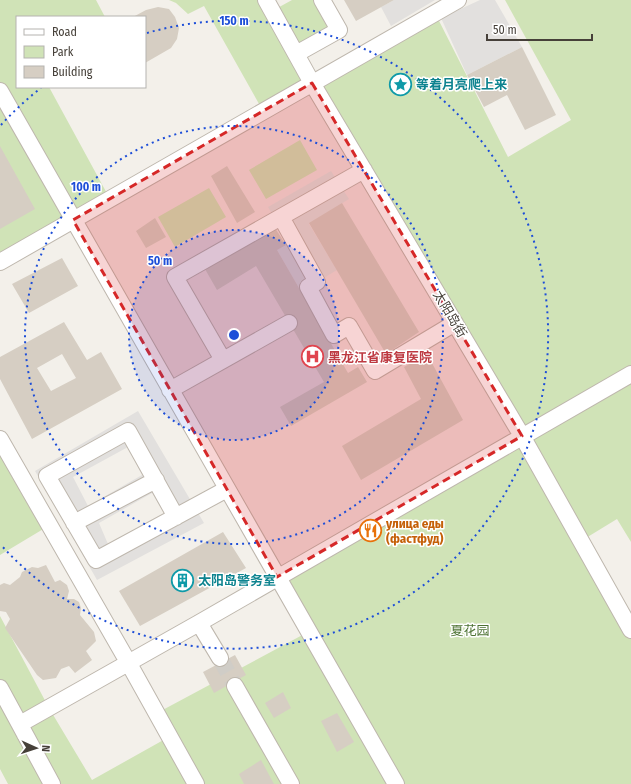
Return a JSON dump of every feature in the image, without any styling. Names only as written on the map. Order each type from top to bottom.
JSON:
[{"type":"street","name":"太阳岛街","points":[[266,0],[312,83],[522,436],[631,630]]},
{"type":"street","points":[[296,54],[339,30],[322,0]]},
{"type":"street","points":[[0,262],[458,0]]},
{"type":"street","points":[[0,91],[396,784]]},
{"type":"street","points":[[223,360],[175,277],[364,170]]},
{"type":"street","points":[[281,217],[317,282],[308,287],[334,335],[349,326],[375,371],[455,323]]},
{"type":"street","points":[[170,390],[289,323]]},
{"type":"street","points":[[20,724],[199,623],[631,374]]},
{"type":"street","points":[[176,517],[128,431],[47,476],[96,560],[176,517],[227,489]]},
{"type":"street","points":[[0,439],[196,784]]},
{"type":"street","points":[[74,523],[156,480]]},
{"type":"street","points":[[199,623],[220,658]]},
{"type":"street","points":[[235,686],[291,784]]},
{"type":"street","points":[[0,688],[52,784]]},
{"type":"highlighted area","points":[[312,83],[522,436],[277,577],[73,220]]},
{"type":"shaded area","points":[[394,0],[435,0],[391,26],[381,7]]},
{"type":"shaded area","points":[[480,0],[495,0],[522,47],[467,75],[441,18]]},
{"type":"shaded area","name":"黑龙江省康复医院","points":[[312,83],[522,436],[277,577],[73,220]]},
{"type":"shaded area","points":[[331,171],[349,199],[309,224],[337,270],[301,292],[277,250],[289,243],[268,207]]},
{"type":"shaded area","points":[[138,411],[204,523],[97,580],[35,471]],"holes":[[[128,447],[142,475],[88,506],[73,477]],[[152,493],[164,513],[108,544],[99,523]]]},
{"type":"green space","points":[[0,0],[96,0],[104,16],[16,16],[16,88],[50,88],[110,199],[0,262]]},
{"type":"green space","points":[[169,0],[266,0],[272,11],[292,0],[318,0],[333,26],[293,49],[312,83],[263,111],[204,6],[188,14],[176,3]]},
{"type":"green space","points":[[505,0],[631,0],[631,367],[521,430],[312,83],[435,13],[508,157],[571,120]]},
{"type":"green space","points":[[300,140],[317,170],[266,199],[249,170]]},
{"type":"green space","points":[[209,188],[226,217],[175,247],[158,217]]},
{"type":"green space","name":"夏花园","points":[[631,374],[631,542],[617,519],[581,541],[631,630],[631,784],[196,784],[157,713],[308,632],[277,577]]},
{"type":"green space","points":[[0,439],[50,525],[0,555]]},
{"type":"green space","points":[[0,616],[49,708],[92,780],[167,738],[193,784],[8,784],[0,769]]},
{"type":"building","points":[[344,0],[394,0],[356,21]]},
{"type":"building","points":[[158,7],[169,9],[175,17],[179,28],[177,39],[171,48],[146,62],[146,16],[135,16],[146,10]]},
{"type":"building","points":[[522,47],[556,115],[525,130],[507,95],[484,107],[467,75]]},
{"type":"building","points":[[0,146],[35,209],[0,229]]},
{"type":"building","points":[[227,166],[255,212],[237,223],[211,176]]},
{"type":"building","points":[[342,203],[419,332],[386,354],[309,223]]},
{"type":"building","points":[[155,218],[166,237],[146,248],[136,231]]},
{"type":"building","points":[[275,228],[286,245],[277,250],[348,373],[358,367],[367,382],[291,426],[280,407],[324,382],[256,266],[217,290],[205,269]]},
{"type":"building","points":[[62,258],[78,286],[29,313],[12,284]]},
{"type":"building","points":[[64,322],[87,360],[101,352],[122,389],[32,439],[0,379],[0,357]],"holes":[[[62,354],[76,378],[51,391],[37,368]]]},
{"type":"building","points":[[427,354],[463,420],[361,480],[342,446],[421,399],[404,367]]},
{"type":"building","name":"太阳岛警务室","points":[[223,532],[246,568],[140,626],[119,591]]},
{"type":"building","points":[[46,565],[55,582],[60,580],[67,585],[69,591],[67,599],[74,599],[79,602],[81,608],[80,615],[94,632],[96,641],[86,651],[92,660],[75,673],[69,666],[61,669],[56,678],[43,680],[37,675],[5,628],[10,619],[6,612],[0,611],[0,585],[4,583],[10,585],[20,577],[22,572],[32,567],[38,568]]},
{"type":"building","points":[[235,655],[246,675],[214,693],[203,672]]},
{"type":"building","points":[[283,692],[291,708],[274,718],[265,703]]},
{"type":"building","points":[[337,713],[354,742],[337,752],[321,721]]},
{"type":"building","points":[[261,760],[274,784],[244,784],[239,774]]},
{"type":"tunnel","points":[[220,658],[235,686]]},
{"type":"place","name":"等着月亮爬上来","points":[[400,84]]},
{"type":"place","name":"黑龙江省康复医院","points":[[313,357]]},
{"type":"place","name":"улица еды (фастфуд)","points":[[370,530]]},
{"type":"place","name":"太阳岛警务室","points":[[182,580]]}]
